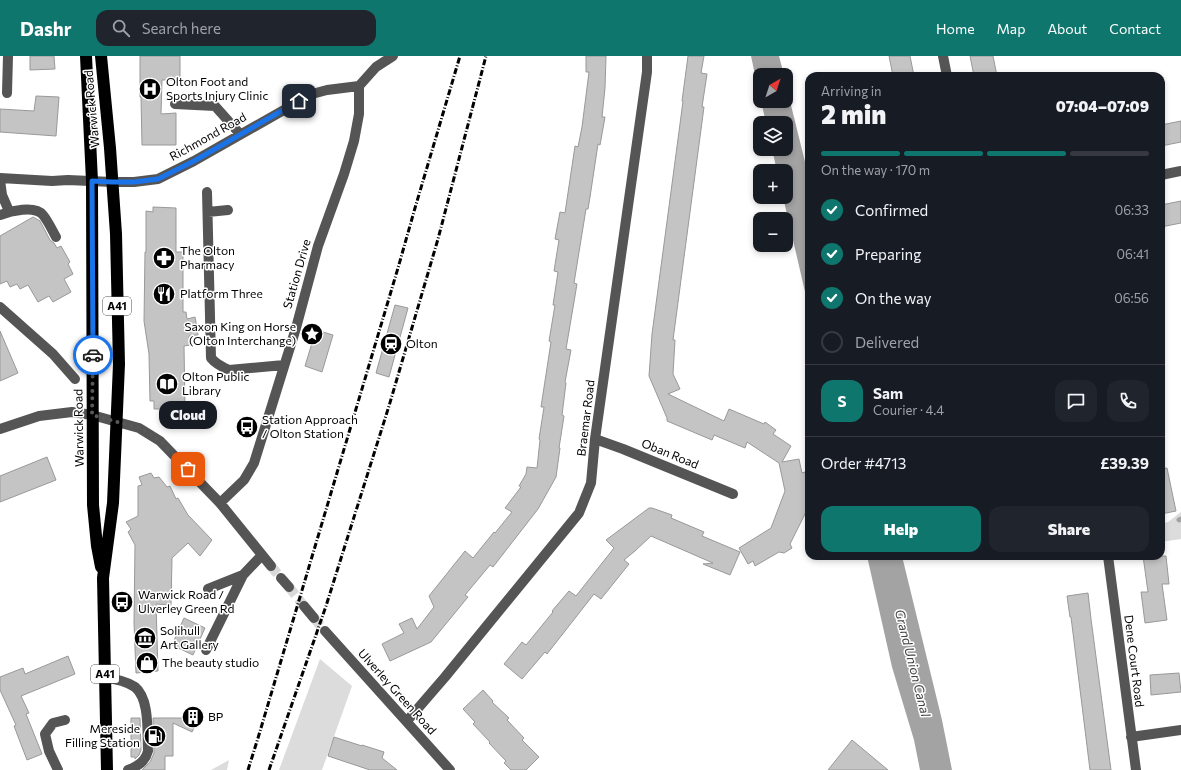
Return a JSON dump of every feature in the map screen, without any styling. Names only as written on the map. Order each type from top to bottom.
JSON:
[{"type":"highway","name":"Warwick Road","points":[[86,56],[92,181],[93,505],[97,546],[104,578]]},
{"type":"highway","name":"Warwick Road","points":[[101,56],[116,234],[119,364],[113,503],[104,578],[107,770]]},
{"type":"street","points":[[7,93],[8,56]]},
{"type":"street","points":[[359,86],[376,67],[393,56]]},
{"type":"street","name":"Braemar Road","points":[[407,721],[445,677],[579,513],[591,483],[595,439],[647,72],[647,56]]},
{"type":"street","points":[[943,56],[947,72]]},
{"type":"street","name":"Richmond Road","points":[[112,182],[134,182],[158,179],[194,161],[312,94],[327,90],[359,86]]},
{"type":"street","name":"Station Drive","points":[[220,503],[244,480],[254,463],[296,328],[318,246],[344,174],[354,141],[359,114],[359,86]]},
{"type":"street","points":[[175,104],[216,106],[240,134]]},
{"type":"street","points":[[1165,174],[1181,171]]},
{"type":"street","points":[[56,237],[43,215],[39,212],[32,210],[4,213],[0,179],[112,182]]},
{"type":"street","points":[[206,192],[208,212],[211,358],[214,362],[229,370],[284,365]]},
{"type":"street","points":[[208,212],[228,210]]},
{"type":"street","points":[[0,307],[53,354],[75,379]]},
{"type":"street","points":[[0,429],[39,416],[72,412],[92,415],[139,428],[160,441],[220,503],[271,566]]},
{"type":"street","name":"Oban Road","points":[[595,439],[734,494]]},
{"type":"street","points":[[206,650],[243,575],[262,555]]},
{"type":"street","name":"Dene Court Road","points":[[1109,560],[1136,770]]},
{"type":"street","points":[[208,589],[243,575]]},
{"type":"street","points":[[281,578],[289,587]]},
{"type":"street","points":[[304,606],[314,618]]},
{"type":"street","name":"Ulverley Green Road","points":[[325,631],[450,770]]},
{"type":"street","points":[[105,678],[119,680],[134,686],[142,698],[146,712],[147,755],[140,764],[128,770]]},
{"type":"street","points":[[58,770],[49,751],[45,734],[53,723],[65,720]]},
{"type":"street","points":[[1131,737],[1181,730]]},
{"type":"shaded area","points":[[1181,512],[1181,539],[1165,541],[1165,523]]},
{"type":"shaded area","points":[[320,659],[352,686],[322,770],[279,770]]},
{"type":"shaded area","points":[[229,760],[227,770],[211,770]]},
{"type":"water","points":[[751,56],[779,56],[782,68],[754,68]]},
{"type":"water","points":[[763,108],[792,108],[805,162],[805,292],[793,240],[793,212],[786,212],[785,204],[793,204],[793,164],[775,164],[774,156],[793,156],[793,116],[764,116]]},
{"type":"water","name":"Grand Union Canal","points":[[868,560],[903,560],[942,720],[952,770],[920,770],[914,740],[892,667]]},
{"type":"building","points":[[30,56],[54,56],[55,69],[30,70]]},
{"type":"building","points":[[140,56],[180,56],[180,80],[162,80],[161,114],[176,113],[176,145],[142,145]]},
{"type":"building","points":[[586,56],[606,56],[602,117],[605,117],[600,145],[598,144],[588,209],[586,209],[574,283],[577,284],[566,349],[571,350],[565,382],[562,415],[564,416],[556,477],[538,509],[493,567],[490,565],[465,595],[468,597],[431,642],[390,661],[382,644],[404,633],[399,624],[412,618],[417,629],[434,607],[429,596],[465,551],[473,558],[494,532],[495,533],[512,512],[505,508],[521,487],[519,486],[526,474],[527,467],[537,468],[539,439],[544,407],[541,407],[551,342],[549,341],[555,305],[553,305],[558,272],[554,271],[559,240],[555,239],[560,212],[565,213],[575,146],[578,147],[582,127],[589,72],[586,72]]},
{"type":"building","points":[[688,56],[704,56],[701,73],[707,74],[702,107],[704,107],[673,340],[675,340],[673,374],[680,389],[668,394],[724,421],[729,409],[764,424],[765,422],[776,430],[773,434],[791,446],[782,462],[799,459],[802,473],[805,472],[805,514],[790,544],[792,548],[784,553],[779,552],[755,566],[753,561],[748,564],[739,548],[771,528],[785,491],[779,463],[747,442],[745,448],[714,435],[712,440],[667,421],[649,376],[652,334]]},
{"type":"building","points":[[889,56],[910,56],[913,72],[892,72]]},
{"type":"building","points":[[970,56],[993,56],[996,72],[973,72]]},
{"type":"building","points":[[36,96],[59,97],[56,136],[0,132],[0,109],[34,111]]},
{"type":"building","points":[[1181,121],[1181,142],[1165,145],[1165,124]]},
{"type":"building","points":[[1181,201],[1181,223],[1165,226],[1165,204]]},
{"type":"building","points":[[153,207],[176,208],[176,252],[183,252],[183,312],[186,312],[187,319],[195,317],[198,335],[189,336],[190,345],[184,346],[185,408],[178,408],[178,417],[163,417],[162,409],[154,409],[154,401],[150,401],[149,354],[144,321],[145,252],[146,211],[153,212]]},
{"type":"building","points":[[33,217],[40,221],[50,240],[57,248],[61,246],[70,262],[68,264],[73,274],[64,279],[71,292],[53,302],[49,296],[38,302],[28,285],[20,289],[17,284],[10,287],[7,281],[0,284],[0,236]]},
{"type":"building","points":[[395,305],[408,308],[389,377],[376,373]]},
{"type":"building","points":[[316,330],[333,335],[322,372],[305,366]]},
{"type":"building","points":[[0,331],[18,373],[0,381]]},
{"type":"building","points":[[47,457],[56,480],[0,502],[0,476]]},
{"type":"building","points":[[1165,468],[1167,468],[1176,511],[1165,513]]},
{"type":"building","points":[[151,473],[154,478],[159,477],[167,487],[170,486],[176,499],[178,498],[188,515],[212,540],[200,556],[188,543],[172,558],[171,605],[156,604],[158,671],[136,673],[134,623],[135,545],[128,532],[131,529],[126,522],[138,516],[138,486],[142,485],[139,477]]},
{"type":"building","points":[[649,508],[672,515],[671,518],[704,532],[702,536],[740,552],[730,575],[703,564],[713,563],[651,536],[624,560],[629,564],[601,599],[594,594],[547,654],[545,652],[522,679],[504,664],[522,642],[526,645],[569,591],[576,596],[614,548],[606,540]]},
{"type":"building","points":[[1166,556],[1169,584],[1162,584],[1167,620],[1145,623],[1141,592],[1148,592],[1144,560],[1165,560]]},
{"type":"building","points":[[1088,593],[1111,770],[1090,770],[1071,617],[1067,596]]},
{"type":"building","points":[[184,618],[205,628],[193,655],[172,645]]},
{"type":"building","points":[[68,656],[75,674],[21,696],[29,713],[26,714],[42,754],[27,760],[14,726],[16,725],[0,690],[0,677],[23,668],[25,674]]},
{"type":"building","points":[[1179,673],[1181,692],[1151,695],[1150,675]]},
{"type":"building","points":[[483,690],[493,701],[492,702],[509,718],[507,720],[524,738],[522,740],[539,757],[526,770],[511,770],[504,763],[506,761],[473,724],[475,722],[463,709]]},
{"type":"building","points":[[131,718],[140,718],[141,750],[135,759],[135,757],[131,757]]},
{"type":"building","points":[[153,718],[199,718],[192,732],[173,723],[173,756],[165,756],[165,770],[142,770],[150,762],[154,753]]},
{"type":"building","points":[[334,737],[384,752],[382,758],[397,770],[370,770],[328,756]]},
{"type":"building","points":[[852,740],[888,770],[828,770]]},
{"type":"tunnel","points":[[271,566],[281,578]]},
{"type":"tunnel","points":[[289,587],[304,606]]},
{"type":"tunnel","points":[[314,618],[325,631]]},
{"type":"railway","points":[[248,770],[460,56]]},
{"type":"railway","points":[[269,770],[326,606],[389,406],[438,239],[486,56]]},
{"type":"way so far","points":[[93,355],[92,415],[139,428],[147,432],[160,441],[188,469]]},
{"type":"place","name":"Olton Foot and Sports Injury Clinic","points":[[150,89]]},
{"type":"place","name":"The Olton Pharmacy","points":[[164,258]]},
{"type":"place","name":"Platform Three","points":[[164,294]]},
{"type":"place","name":"Saxon King on Horse (Olton Interchange)","points":[[312,334]]},
{"type":"place","name":"Olton","points":[[391,344]]},
{"type":"place","name":"Olton Public Library","points":[[167,384]]},
{"type":"place","name":"Station Approach / Olton Station","points":[[247,427]]},
{"type":"place","name":"Cloud","points":[[188,469]]},
{"type":"place","name":"Warwick Road / Ulverley Green Rd","points":[[122,602]]},
{"type":"place","name":"Solihull Art Gallery","points":[[145,638]]},
{"type":"place","name":"The beauty studio","points":[[147,663]]},
{"type":"place","name":"BP","points":[[193,717]]},
{"type":"place","name":"Mereside Filling Station","points":[[155,736]]},
{"type":"route","points":[[93,355],[92,181],[134,182],[158,179],[194,161],[299,101]]}]
